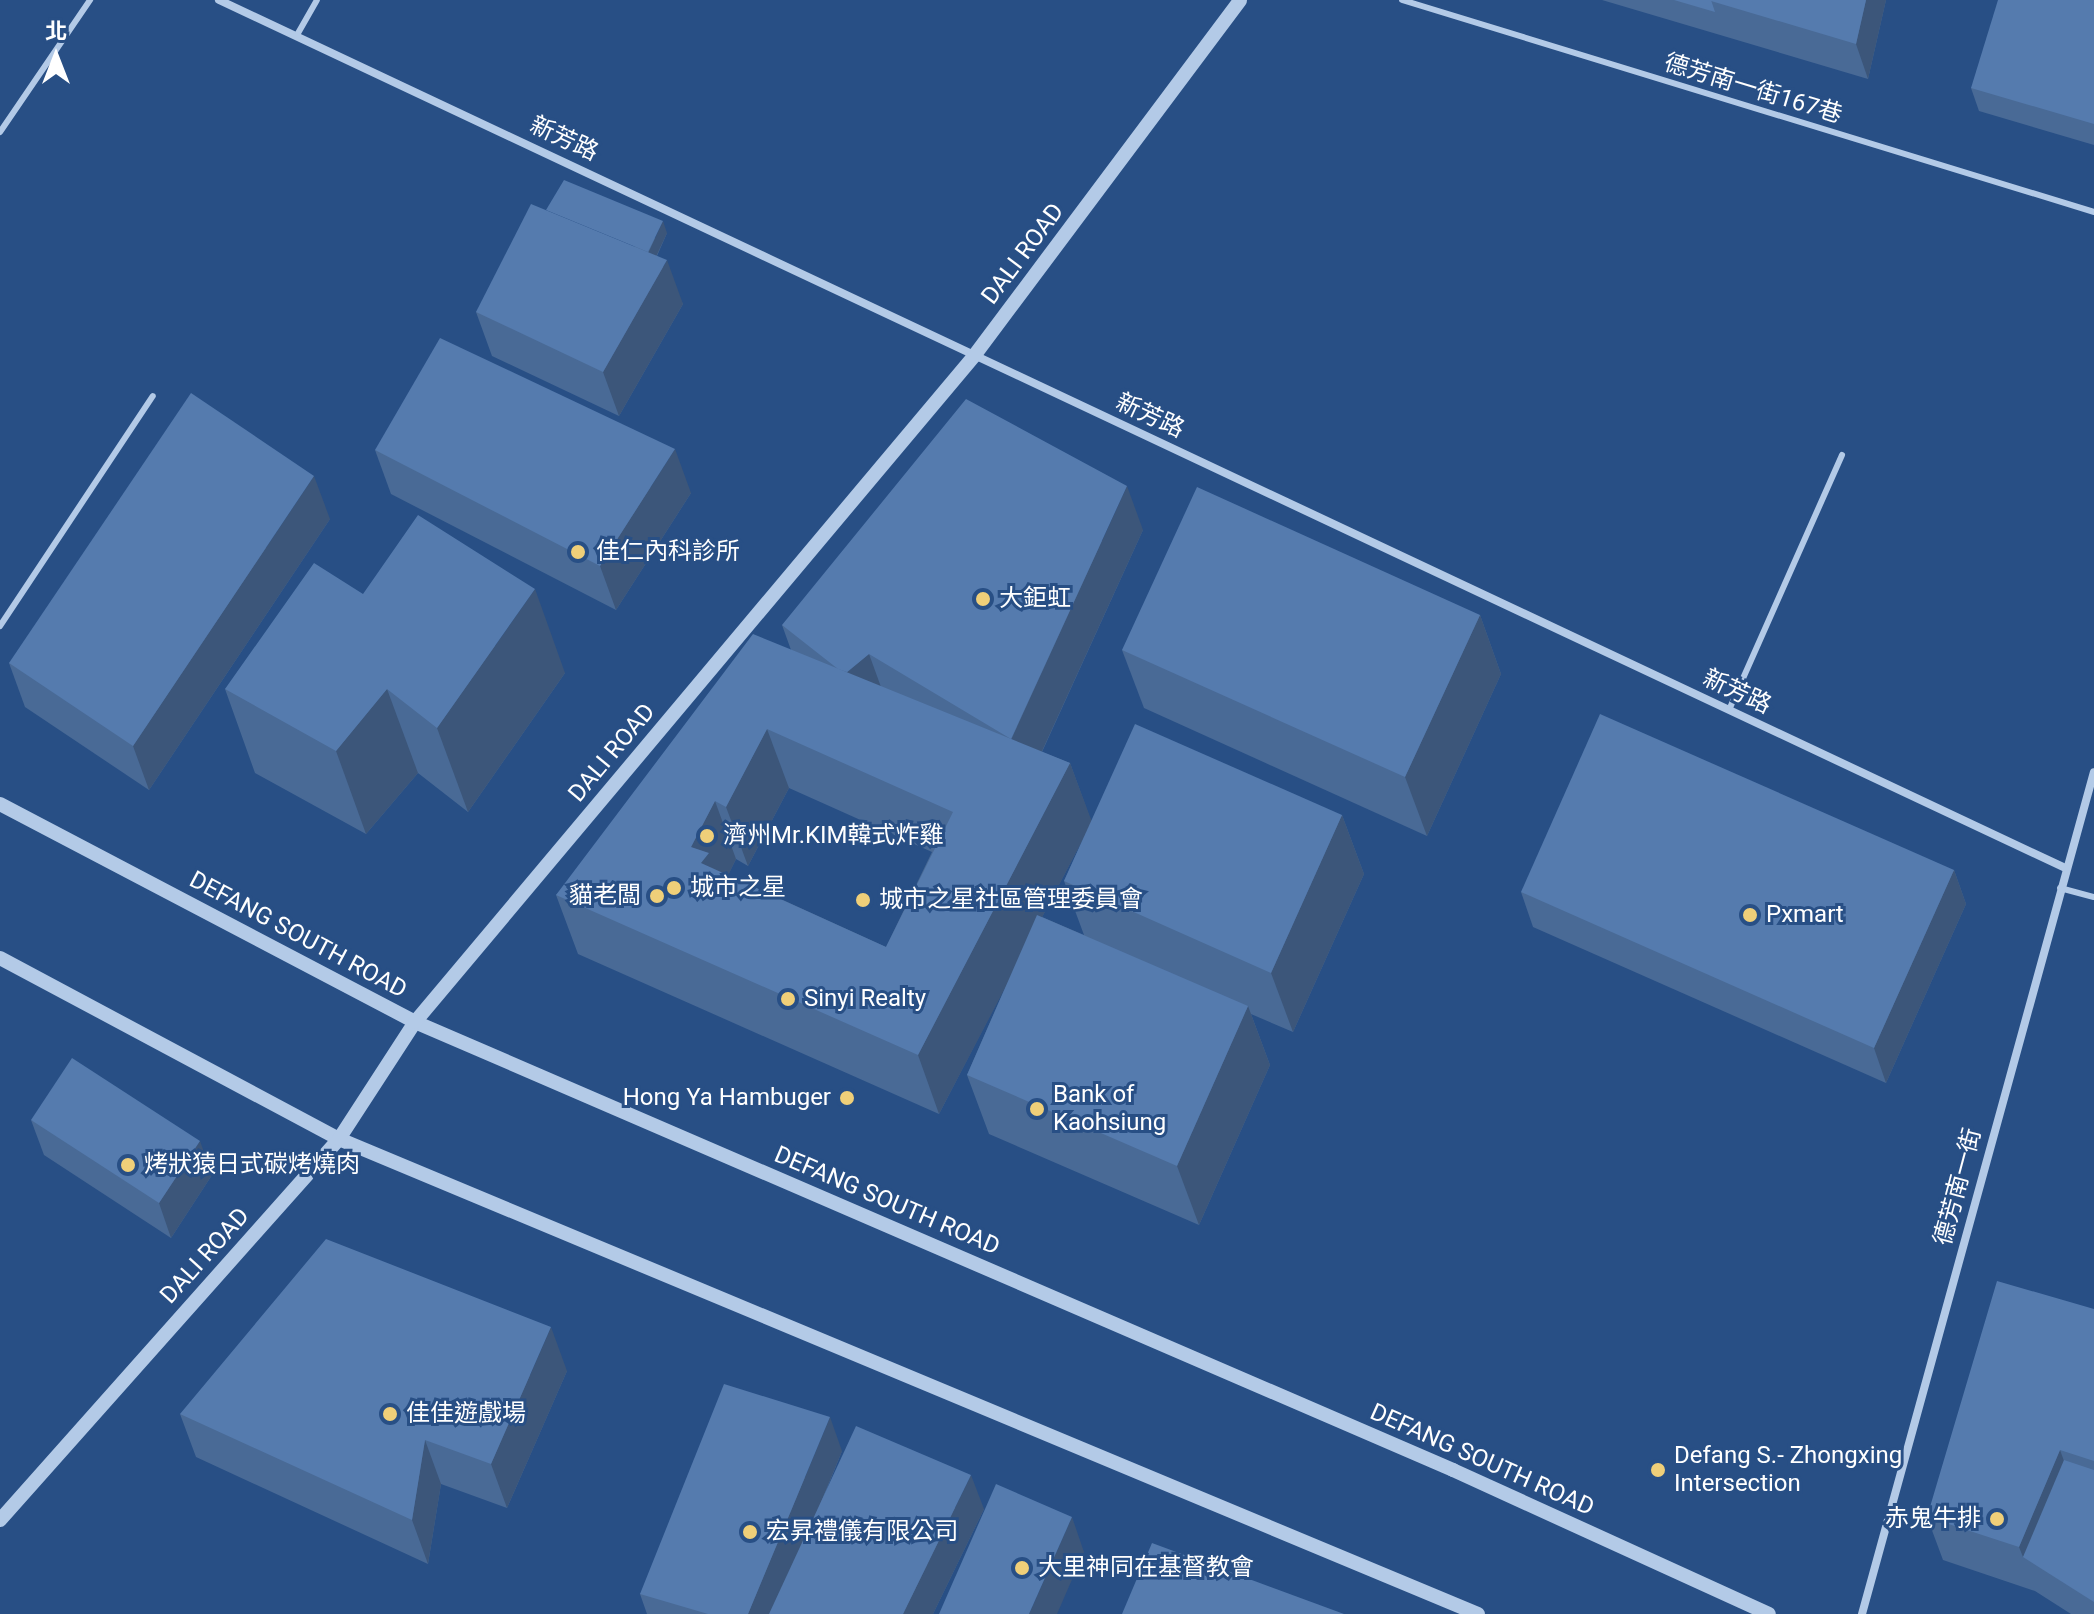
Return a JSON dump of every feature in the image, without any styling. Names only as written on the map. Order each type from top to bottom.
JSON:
[{"type":"street","name":"新芳路","points":[[219,0],[2065,868]]},
{"type":"street","name":"DALI ROAD","points":[[0,1520],[339,1139],[415,1022],[974,356],[1240,0]]},
{"type":"street","name":"德芳南一街","points":[[1862,1614],[2065,868],[2094,772]]},
{"type":"street","name":"DEFANG SOUTH ROAD","points":[[0,804],[415,1022],[1438,1463],[1769,1614]]},
{"type":"street","points":[[0,958],[339,1139],[1478,1614]]},
{"type":"lane","points":[[0,132],[90,0]]},
{"type":"lane","points":[[297,35],[317,0]]},
{"type":"lane","name":"德芳南一街167巷","points":[[1402,0],[2094,212]]},
{"type":"lane","points":[[0,626],[153,396]]},
{"type":"lane","points":[[1729,710],[1842,455]]},
{"type":"lane","points":[[2060,888],[2094,897]]},
{"type":"building","points":[[1674,0],[1711,0],[1715,12]]},
{"type":"building","points":[[1711,0],[1866,0],[1856,44]]},
{"type":"building","points":[[1998,0],[2094,0],[2094,124],[1971,88]]},
{"type":"building","points":[[564,180],[663,221],[648,252],[546,210]]},
{"type":"building","points":[[531,204],[667,260],[603,372],[476,312]]},
{"type":"building","name":"佳仁內科診所","points":[[440,338],[675,449],[600,566],[375,450]]},
{"type":"building","points":[[191,393],[314,476],[133,746],[9,663]]},
{"type":"building","name":"大鉅虹","points":[[966,399],[1127,486],[1011,739],[869,654],[847,672],[838,669],[782,625]]},
{"type":"building","points":[[1197,487],[1480,615],[1405,777],[1122,650]]},
{"type":"building","points":[[418,515],[535,589],[437,728],[387,689],[336,751],[225,689],[314,563],[363,594]]},
{"type":"building","points":[[753,634],[1070,763],[918,1055],[556,895]],"holes":[[[767,729],[953,812],[886,947],[701,863],[709,853],[691,847],[715,801],[726,807]]]},
{"type":"building","name":"Pxmart","points":[[1600,714],[1954,870],[1874,1048],[1521,892]]},
{"type":"building","points":[[1135,724],[1342,815],[1271,973],[1064,881]]},
{"type":"building","points":[[1037,915],[1248,1006],[1177,1166],[967,1075]]},
{"type":"building","points":[[72,1058],[200,1141],[159,1203],[31,1120]]},
{"type":"building","name":"佳佳遊戲場","points":[[326,1239],[551,1327],[491,1464],[425,1440],[412,1520],[180,1414]]},
{"type":"building","points":[[1997,1281],[2094,1309],[2094,1461],[2060,1450],[2019,1547],[1927,1517]]},
{"type":"building","name":"宏昇禮儀有限公司","points":[[724,1384],[830,1417],[748,1614],[708,1614],[640,1594]]},
{"type":"building","points":[[856,1426],[971,1475],[903,1614],[769,1614]]},
{"type":"building","points":[[2064,1460],[2094,1470],[2094,1602],[2023,1557]]},
{"type":"building","points":[[996,1484],[1072,1517],[1029,1614],[939,1614]]},
{"type":"building","points":[[1152,1543],[1344,1614],[1122,1614]]},
{"type":"place","name":"佳仁內科診所","points":[[578,552]]},
{"type":"place","name":"大鉅虹","points":[[983,599]]},
{"type":"place","name":"濟州Mr.KIM韓式炸雞","points":[[707,836]]},
{"type":"place","name":"城市之星","points":[[674,888]]},
{"type":"place","name":"貓老闆","points":[[657,896]]},
{"type":"place","name":"城市之星社區管理委員會","points":[[863,900]]},
{"type":"place","name":"Pxmart","points":[[1750,915]]},
{"type":"place","name":"Sinyi Realty","points":[[788,999]]},
{"type":"place","name":"Hong Ya Hambuger","points":[[847,1098]]},
{"type":"place","name":"Bank of Kaohsiung","points":[[1037,1109]]},
{"type":"place","name":"烤狀猿日式碳烤燒肉","points":[[128,1165]]},
{"type":"place","name":"佳佳遊戲場","points":[[390,1414]]},
{"type":"place","name":"Defang S.- Zhongxing Intersection","points":[[1658,1470]]},
{"type":"place","name":"赤鬼牛排","points":[[1997,1519]]},
{"type":"place","name":"宏昇禮儀有限公司","points":[[750,1532]]},
{"type":"place","name":"大里神同在基督教會","points":[[1022,1568]]}]
